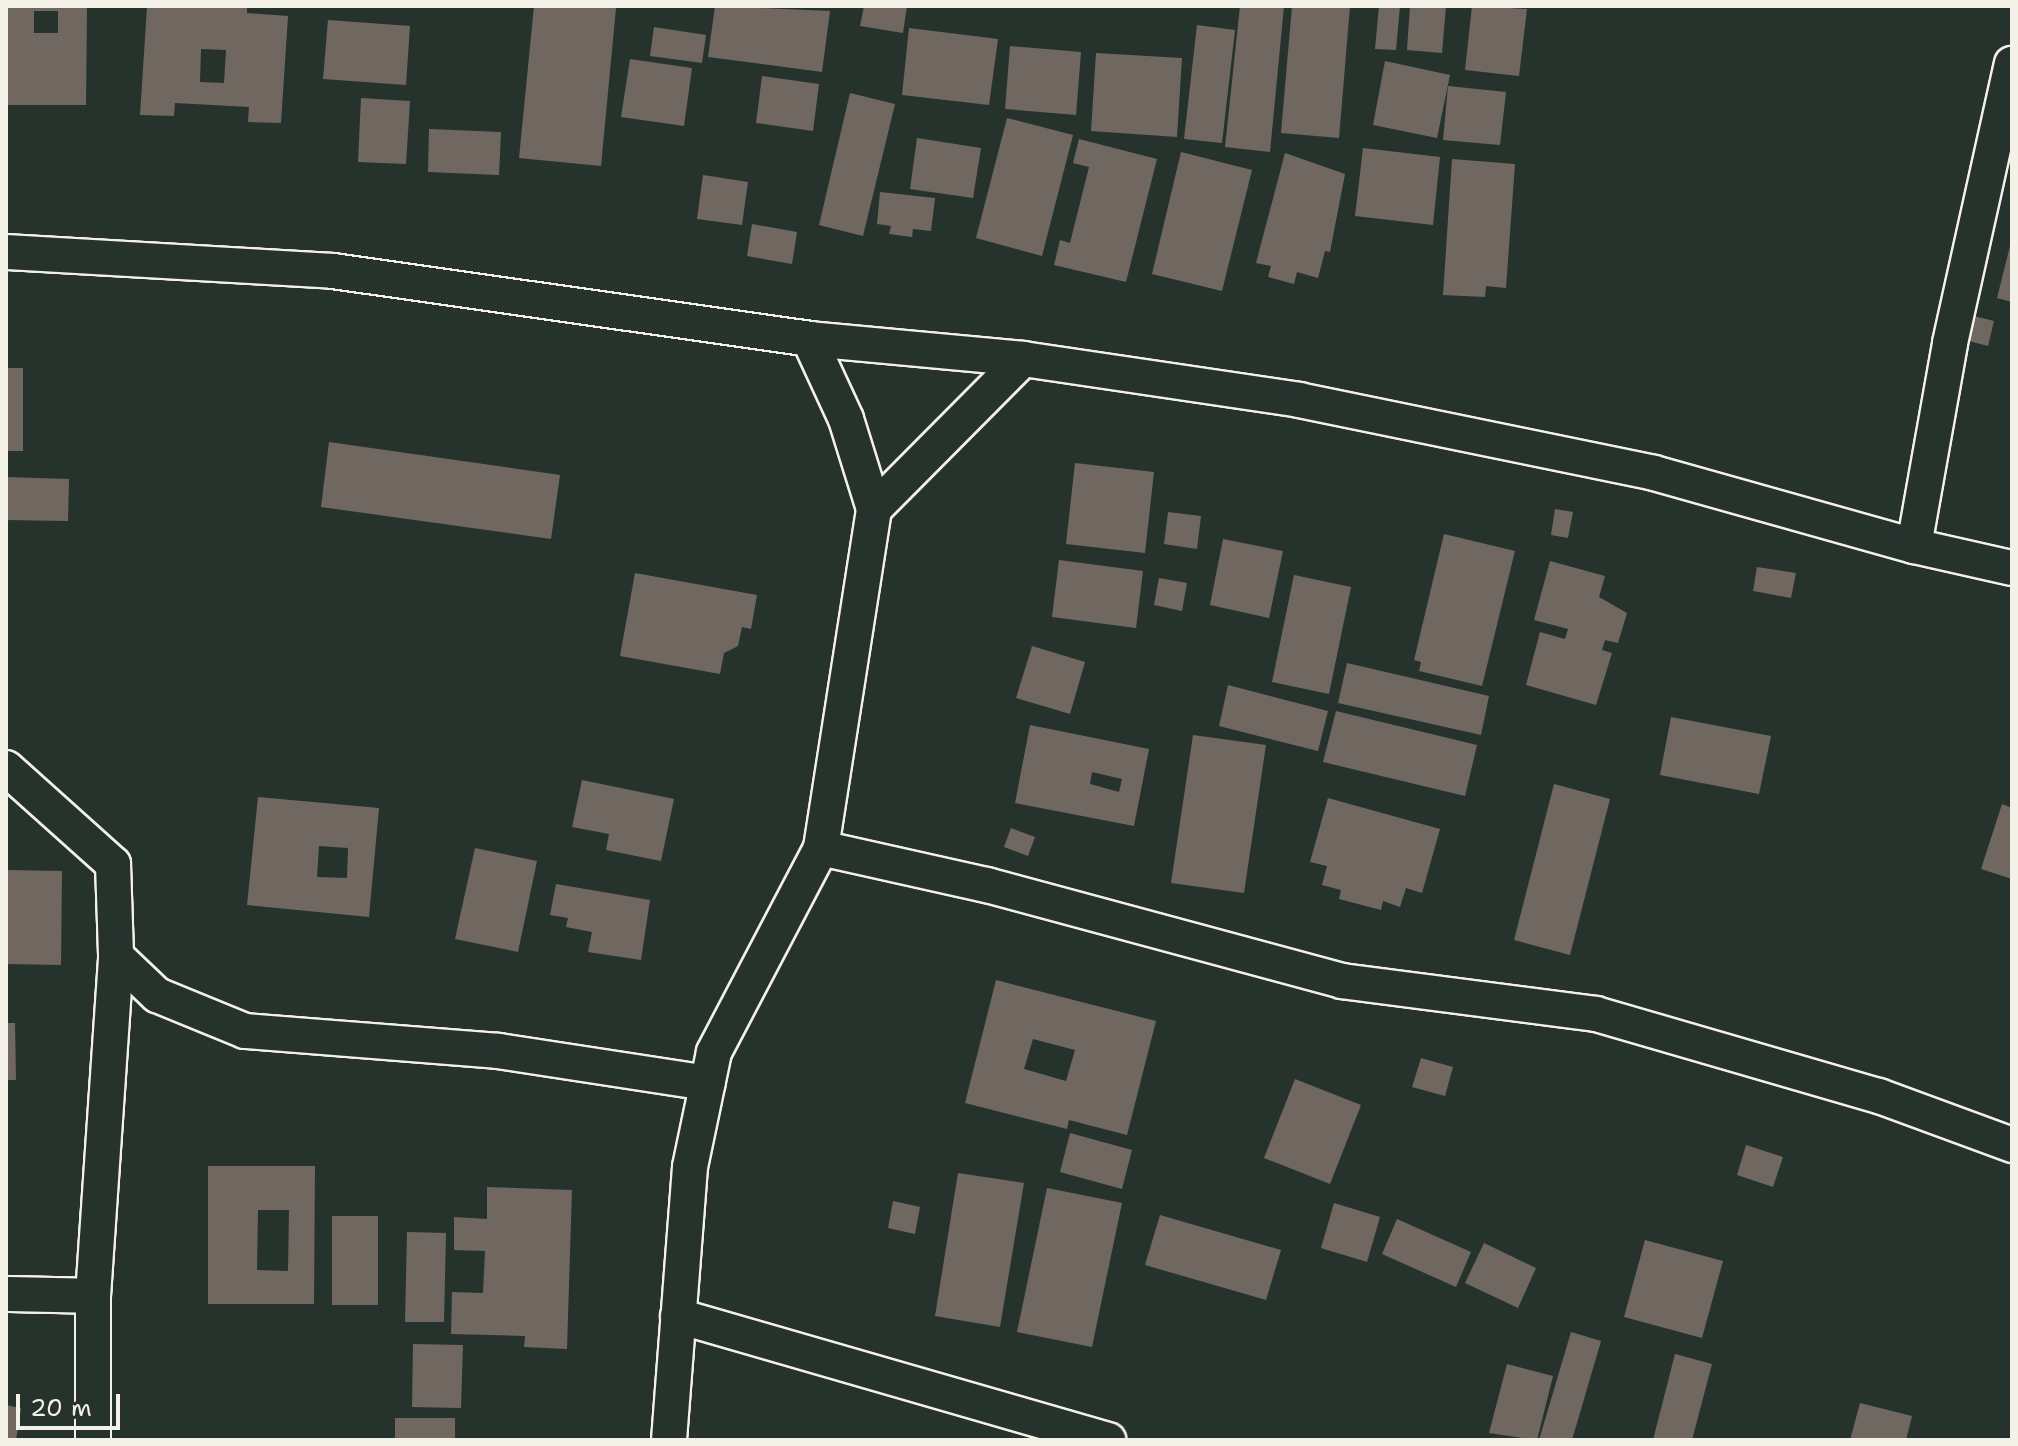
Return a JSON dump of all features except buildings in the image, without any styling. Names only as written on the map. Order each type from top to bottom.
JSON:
[{"type":"street","points":[[1914,546],[2010,77]]},
{"type":"street","points":[[6,252],[333,271],[809,339],[1023,359],[1299,400],[1654,473],[1914,546],[2012,568]]},
{"type":"street","points":[[669,1440],[690,1167],[714,1052],[821,848],[874,509],[846,419],[809,339]]},
{"type":"street","points":[[874,509],[1023,359]]},
{"type":"street","points":[[6,768],[113,864],[116,956],[93,1296],[93,1440]]},
{"type":"street","points":[[821,848],[987,885],[1342,981],[1596,1014],[1879,1096],[2012,1145]]},
{"type":"street","points":[[116,956],[157,995],[245,1031],[498,1051],[708,1083]]},
{"type":"street","points":[[6,1294],[93,1296]]},
{"type":"street","points":[[678,1316],[1109,1440]]}]
